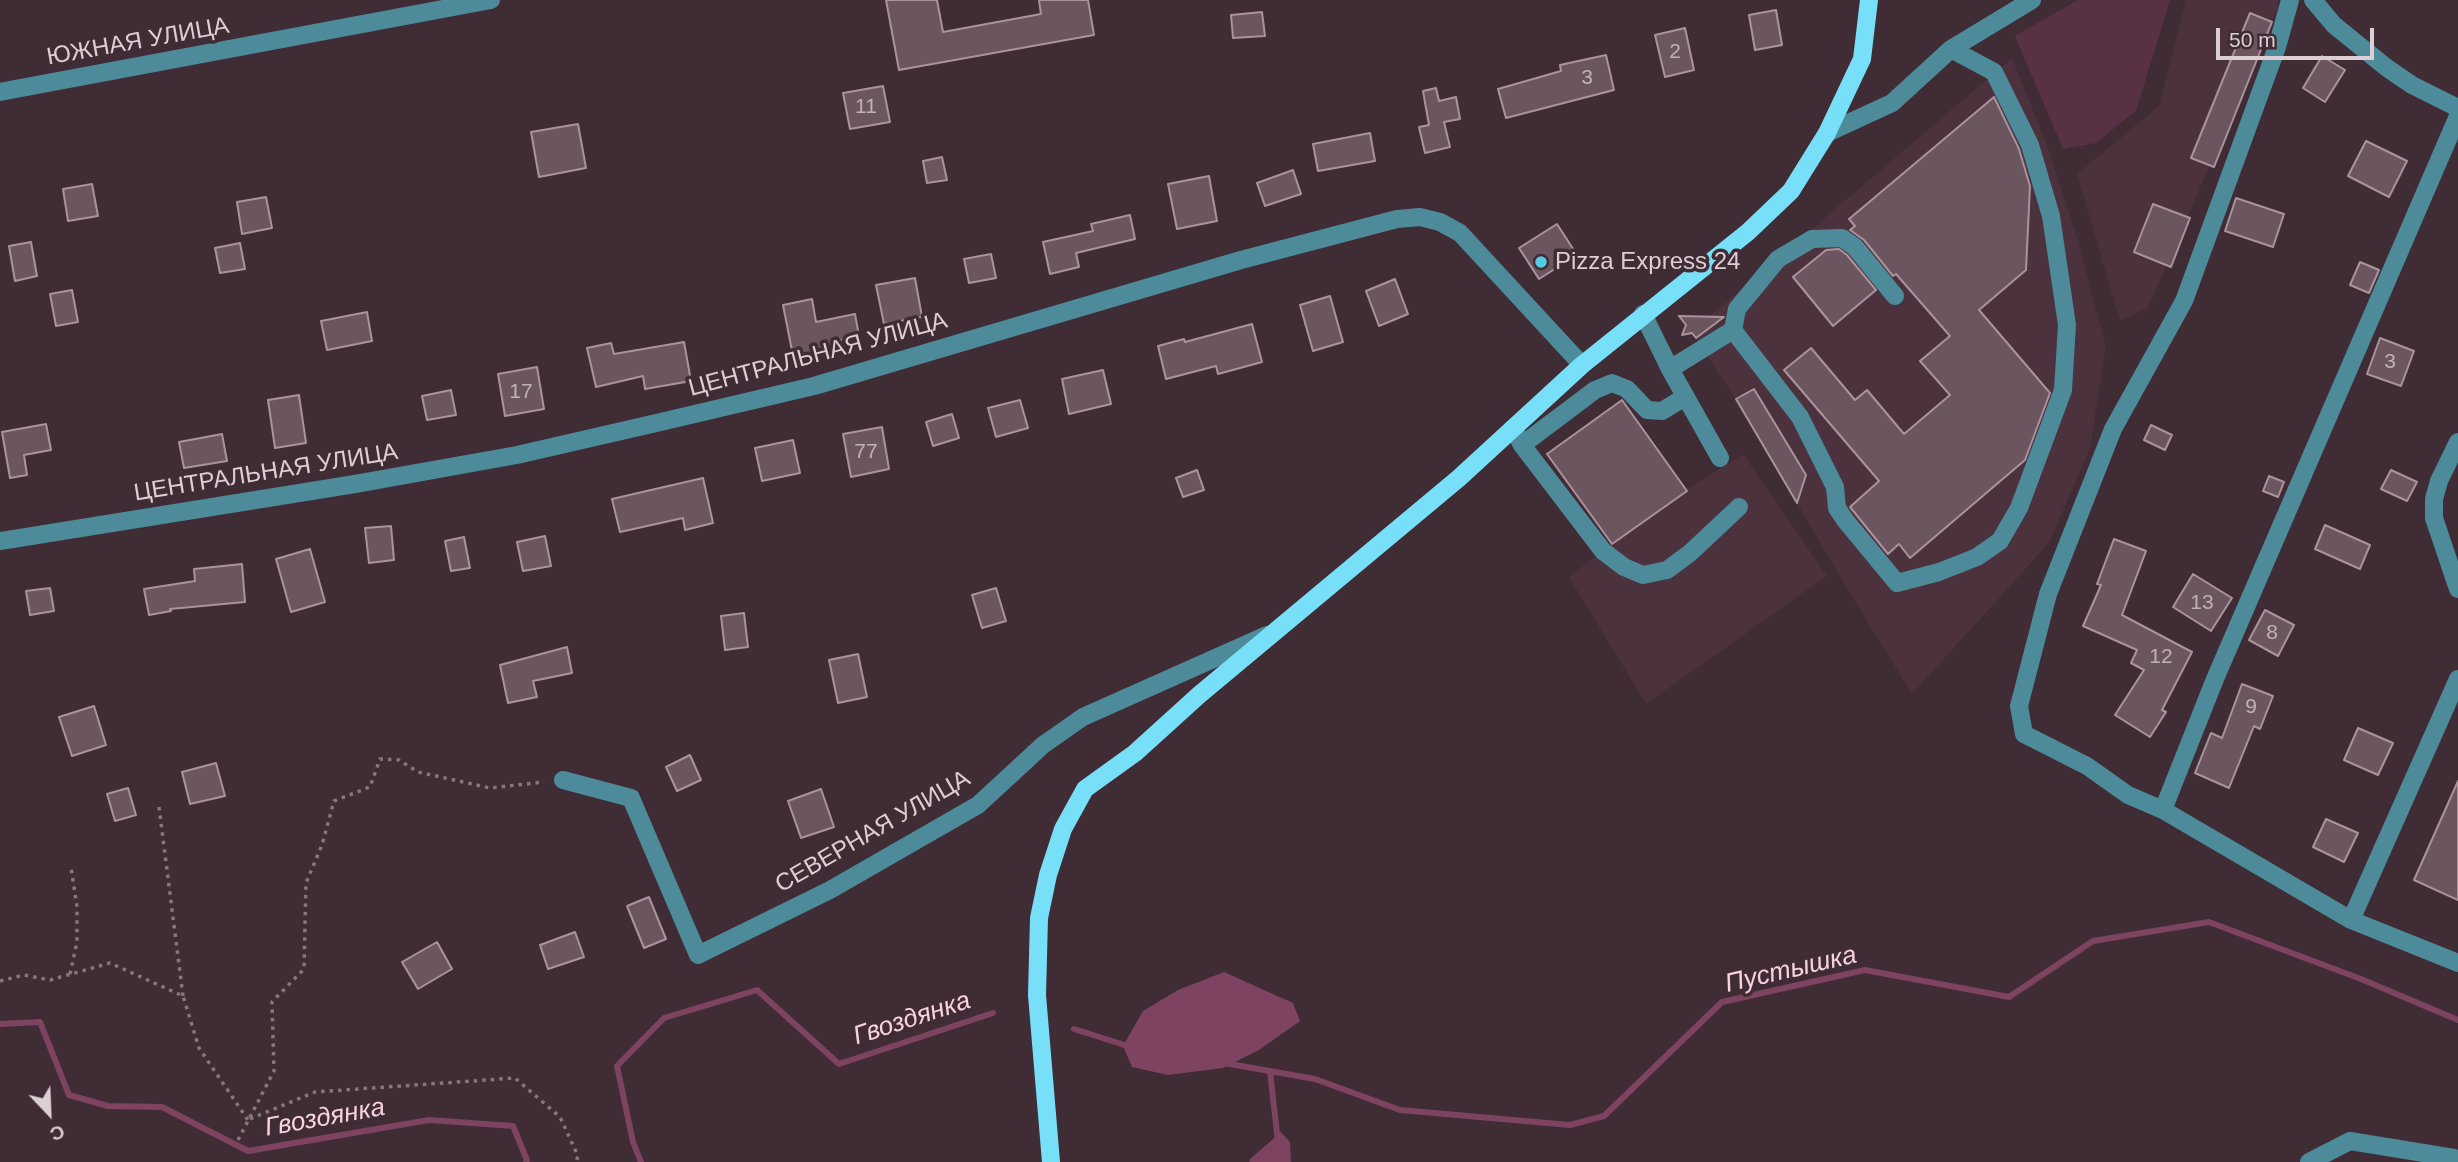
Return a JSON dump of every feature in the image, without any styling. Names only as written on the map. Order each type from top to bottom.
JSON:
[{"type":"main road","points":[[1051,1162],[1037,995],[1040,918],[1048,875],[1063,829],[1085,789],[1135,753],[1199,695],[1459,478],[1582,365],[1748,232],[1791,191],[1828,133],[1862,59],[1868,0]]},
{"type":"street","name":"ЮЖНАЯ УЛИЦА","points":[[0,92],[491,0]]},
{"type":"street","points":[[1828,133],[1892,103],[1951,49],[2032,0]]},
{"type":"street","points":[[2290,0],[2277,47],[2184,300],[2113,429],[2048,594],[2019,706],[2024,734],[2087,766],[2128,795],[2164,810],[2351,920],[2458,963]]},
{"type":"street","points":[[2313,0],[2334,25],[2387,68],[2412,85],[2458,108]]},
{"type":"street","points":[[1733,330],[1800,417],[1835,487],[1837,508],[1897,583],[1939,572],[1978,557],[2000,541],[2019,508],[2063,390],[2067,325],[2051,216],[2030,145],[1994,72],[1951,49]]},
{"type":"street","points":[[2164,810],[2215,679],[2458,116]]},
{"type":"street","name":"ЦЕНТРАЛЬНАЯ УЛИЦА","points":[[0,541],[477,463],[639,427],[814,386],[1241,260],[1397,219],[1420,217],[1440,222],[1460,233],[1582,365]]},
{"type":"street","points":[[1670,369],[1733,330],[1737,309],[1778,259],[1812,239],[1842,238],[1855,247],[1895,296]]},
{"type":"street","points":[[1643,314],[1670,369],[1720,458]]},
{"type":"street","points":[[1522,445],[1595,390],[1612,383],[1627,389],[1647,410],[1662,411],[1685,397]]},
{"type":"street","points":[[1513,428],[1522,445],[1603,551],[1624,567],[1643,575],[1667,570],[1690,554],[1739,508]]},
{"type":"street","points":[[2458,442],[2439,481],[2434,499],[2437,529],[2458,589]]},
{"type":"street","name":"СЕВЕРНАЯ УЛИЦА","points":[[564,780],[631,798],[698,955],[830,890],[978,804],[1043,745],[1083,717],[1276,631]]},
{"type":"street","points":[[2351,920],[2458,679]]},
{"type":"street","points":[[2309,1162],[2350,1141],[2454,1158],[2458,1161]]},
{"type":"path","points":[[238,1140],[274,1071],[272,1002],[304,969],[306,883],[334,801],[370,787],[380,759],[399,760],[418,772],[490,788],[564,780]]},
{"type":"path","points":[[159,807],[183,996],[199,1048],[248,1120]]},
{"type":"path","points":[[70,974],[77,943],[77,907],[71,867]]},
{"type":"path","points":[[0,981],[24,975],[50,980],[110,963],[183,996]]},
{"type":"path","points":[[248,1120],[315,1092],[515,1077],[560,1118],[578,1156],[576,1162]]},
{"type":"shaded area","points":[[2078,0],[2170,0],[2136,111],[2096,143],[2063,149],[2015,36]]},
{"type":"shaded area","points":[[2186,0],[2277,0],[2278,8],[2148,308],[2120,321],[2077,174],[2159,106]]},
{"type":"shaded area","points":[[2012,58],[2047,145],[2077,238],[2106,346],[2090,448],[2049,543],[1912,694],[1736,399],[1692,333],[1687,334],[1684,330],[1686,325],[1679,316],[1710,316]]},
{"type":"shaded area","points":[[1623,400],[1687,490],[1743,454],[1827,576],[1646,704],[1569,577],[1611,544],[1547,454]]},
{"type":"shaded area","points":[[1224,972],[1293,1003],[1300,1021],[1259,1050],[1223,1068],[1168,1075],[1132,1067],[1123,1046],[1143,1011],[1178,990]]},
{"type":"shaded area","points":[[1281,1132],[1290,1142],[1291,1162],[1250,1162],[1249,1160]]},
{"type":"building","points":[[886,0],[937,0],[943,32],[1041,14],[1039,0],[1088,0],[1094,35],[899,70]]},
{"type":"building","points":[[1776,10],[1782,45],[1755,50],[1749,15]]},
{"type":"building","points":[[1262,12],[1265,36],[1233,38],[1231,15]]},
{"type":"building","points":[[2250,13],[2272,22],[2214,167],[2191,158]]},
{"type":"building","points":[[1685,28],[1694,70],[1665,77],[1655,35]]},
{"type":"building","points":[[1606,55],[1614,90],[1506,118],[1498,89],[1561,71],[1560,65]]},
{"type":"building","points":[[2322,56],[2345,70],[2325,102],[2303,88]]},
{"type":"building","points":[[883,86],[890,122],[850,129],[843,93]]},
{"type":"building","points":[[1436,88],[1439,101],[1456,97],[1460,119],[1444,122],[1450,147],[1425,153],[1419,127],[1429,125],[1423,91]]},
{"type":"building","points":[[1994,97],[2019,149],[2030,186],[2026,270],[1979,310],[2050,393],[2025,460],[1910,558],[1899,544],[1888,554],[1850,507],[1879,481],[1784,370],[1811,348],[1855,400],[1867,390],[1904,434],[1950,395],[1920,361],[1950,336],[1896,274],[1893,276],[1864,240],[1850,230],[1855,226],[1849,219]]},
{"type":"building","points":[[578,124],[586,168],[539,177],[531,132]]},
{"type":"building","points":[[1370,133],[1375,161],[1318,171],[1313,144]]},
{"type":"building","points":[[2366,141],[2407,161],[2389,197],[2348,176]]},
{"type":"building","points":[[942,157],[947,180],[927,183],[923,161]]},
{"type":"building","points":[[1293,170],[1301,194],[1265,206],[1257,183]]},
{"type":"building","points":[[1209,176],[1217,221],[1177,229],[1168,184]]},
{"type":"building","points":[[92,184],[98,216],[68,221],[63,189]]},
{"type":"building","points":[[266,197],[272,228],[242,234],[237,202]]},
{"type":"building","points":[[2236,198],[2284,214],[2273,247],[2225,231]]},
{"type":"building","points":[[2153,204],[2190,218],[2171,267],[2134,252]]},
{"type":"building","points":[[1130,215],[1135,239],[1076,253],[1079,267],[1050,274],[1043,242],[1093,231],[1091,224]]},
{"type":"building","points":[[1557,224],[1577,255],[1539,279],[1519,248]]},
{"type":"building","points":[[31,242],[37,276],[15,281],[9,246]]},
{"type":"building","points":[[240,243],[245,269],[220,273],[215,248]]},
{"type":"building","points":[[1839,249],[1876,290],[1833,326],[1793,277],[1826,250]]},
{"type":"building","points":[[991,254],[996,278],[969,283],[964,259]]},
{"type":"building","points":[[2360,262],[2379,270],[2369,293],[2350,285]]},
{"type":"building","points":[[915,278],[922,317],[884,324],[876,285]]},
{"type":"building","points":[[1395,279],[1408,314],[1379,326],[1366,291]]},
{"type":"building","points":[[72,290],[78,322],[56,326],[50,294]]},
{"type":"building","points":[[1330,296],[1343,342],[1313,351],[1300,305]]},
{"type":"building","points":[[812,299],[816,322],[855,314],[859,336],[832,342],[833,349],[793,356],[783,305]]},
{"type":"building","points":[[367,312],[372,341],[327,350],[321,321]]},
{"type":"building","points":[[1679,316],[1724,317],[1696,338],[1692,333],[1682,335],[1686,325]]},
{"type":"building","points":[[1252,324],[1262,362],[1218,374],[1216,366],[1166,379],[1158,346],[1184,339],[1185,342]]},
{"type":"building","points":[[2380,338],[2414,351],[2401,386],[2367,374]]},
{"type":"building","points":[[684,342],[691,381],[645,389],[643,376],[596,387],[587,348],[611,343],[614,354]]},
{"type":"building","points":[[537,367],[544,409],[505,416],[498,374]]},
{"type":"building","points":[[1103,370],[1111,404],[1069,414],[1062,379]]},
{"type":"building","points":[[1754,389],[1806,475],[1797,503],[1736,399]]},
{"type":"building","points":[[451,390],[456,415],[427,420],[422,396]]},
{"type":"building","points":[[299,395],[306,443],[275,448],[268,400]]},
{"type":"building","points":[[1020,400],[1028,428],[996,437],[988,408]]},
{"type":"building","points":[[1622,400],[1687,491],[1612,544],[1547,454]]},
{"type":"building","points":[[952,414],[959,438],[933,446],[926,422]]},
{"type":"building","points":[[46,424],[51,450],[24,455],[27,475],[10,478],[2,432]]},
{"type":"building","points":[[2151,425],[2172,435],[2165,450],[2144,440]]},
{"type":"building","points":[[882,427],[889,469],[851,477],[843,434]]},
{"type":"building","points":[[222,434],[227,461],[184,468],[179,442]]},
{"type":"building","points":[[793,440],[800,473],[762,481],[755,448]]},
{"type":"building","points":[[1197,470],[1204,490],[1183,497],[1176,478]]},
{"type":"building","points":[[2391,470],[2417,482],[2407,501],[2381,489]]},
{"type":"building","points":[[2269,476],[2284,482],[2278,497],[2263,491]]},
{"type":"building","points":[[703,478],[713,523],[685,530],[683,518],[620,532],[612,499]]},
{"type":"building","points":[[2325,525],[2370,545],[2360,569],[2315,549]]},
{"type":"building","points":[[391,526],[394,560],[369,563],[365,528]]},
{"type":"building","points":[[545,536],[551,566],[523,571],[517,542]]},
{"type":"building","points":[[464,537],[470,568],[451,571],[445,541]]},
{"type":"building","points":[[2114,539],[2146,551],[2122,615],[2192,652],[2162,710],[2166,712],[2150,737],[2115,715],[2144,670],[2131,663],[2137,650],[2083,626],[2101,585],[2097,584]]},
{"type":"building","points":[[310,549],[325,602],[291,612],[276,559]]},
{"type":"building","points":[[242,564],[245,602],[170,609],[171,611],[149,615],[144,589],[195,581],[194,569]]},
{"type":"building","points":[[2193,574],[2232,598],[2211,631],[2173,607]]},
{"type":"building","points":[[50,588],[54,611],[30,615],[26,591]]},
{"type":"building","points":[[996,588],[1006,621],[982,628],[972,595]]},
{"type":"building","points":[[2265,610],[2294,625],[2278,656],[2249,640]]},
{"type":"building","points":[[744,613],[748,647],[725,650],[721,616]]},
{"type":"building","points":[[567,647],[572,673],[533,681],[537,697],[508,703],[500,665]]},
{"type":"building","points":[[858,654],[867,697],[838,703],[829,660]]},
{"type":"building","points":[[2242,684],[2273,696],[2260,729],[2254,726],[2229,788],[2195,773],[2211,733],[2222,738]]},
{"type":"building","points":[[94,706],[106,745],[72,756],[59,717]]},
{"type":"building","points":[[2358,728],[2393,743],[2378,775],[2344,760]]},
{"type":"building","points":[[690,755],[701,780],[677,791],[666,767]]},
{"type":"building","points":[[216,763],[225,796],[190,804],[182,772]]},
{"type":"building","points":[[2458,781],[2458,900],[2414,880]]},
{"type":"building","points":[[128,788],[136,815],[115,821],[107,794]]},
{"type":"building","points":[[821,789],[834,827],[801,838],[788,801]]},
{"type":"building","points":[[2326,819],[2358,833],[2344,862],[2313,847]]},
{"type":"building","points":[[649,897],[666,939],[644,948],[627,906]]},
{"type":"building","points":[[575,932],[584,957],[548,969],[540,945]]},
{"type":"building","points":[[437,942],[452,969],[418,989],[402,962]]},
{"type":"waterway","name":"Пустышка","points":[[1224,1063],[1315,1079],[1400,1110],[1570,1125],[1604,1116],[1722,1002],[1865,970],[2009,997],[2093,941],[2209,922],[2361,979],[2458,1020]]},
{"type":"waterway","name":"Гвоздянка","points":[[641,1162],[633,1142],[617,1066],[664,1018],[757,990],[839,1064],[993,1013]]},
{"type":"waterway","name":"Гвоздянка","points":[[0,1024],[40,1022],[69,1095],[108,1106],[162,1107],[248,1151],[429,1120],[513,1126],[526,1162]]},
{"type":"waterway","name":"Гвоздянка","points":[[1074,1029],[1131,1047]]},
{"type":"waterway","name":"Гвоздянка","points":[[1270,1071],[1278,1142]]},
{"type":"place","name":"Pizza Express 24","points":[[1541,262]]}]
